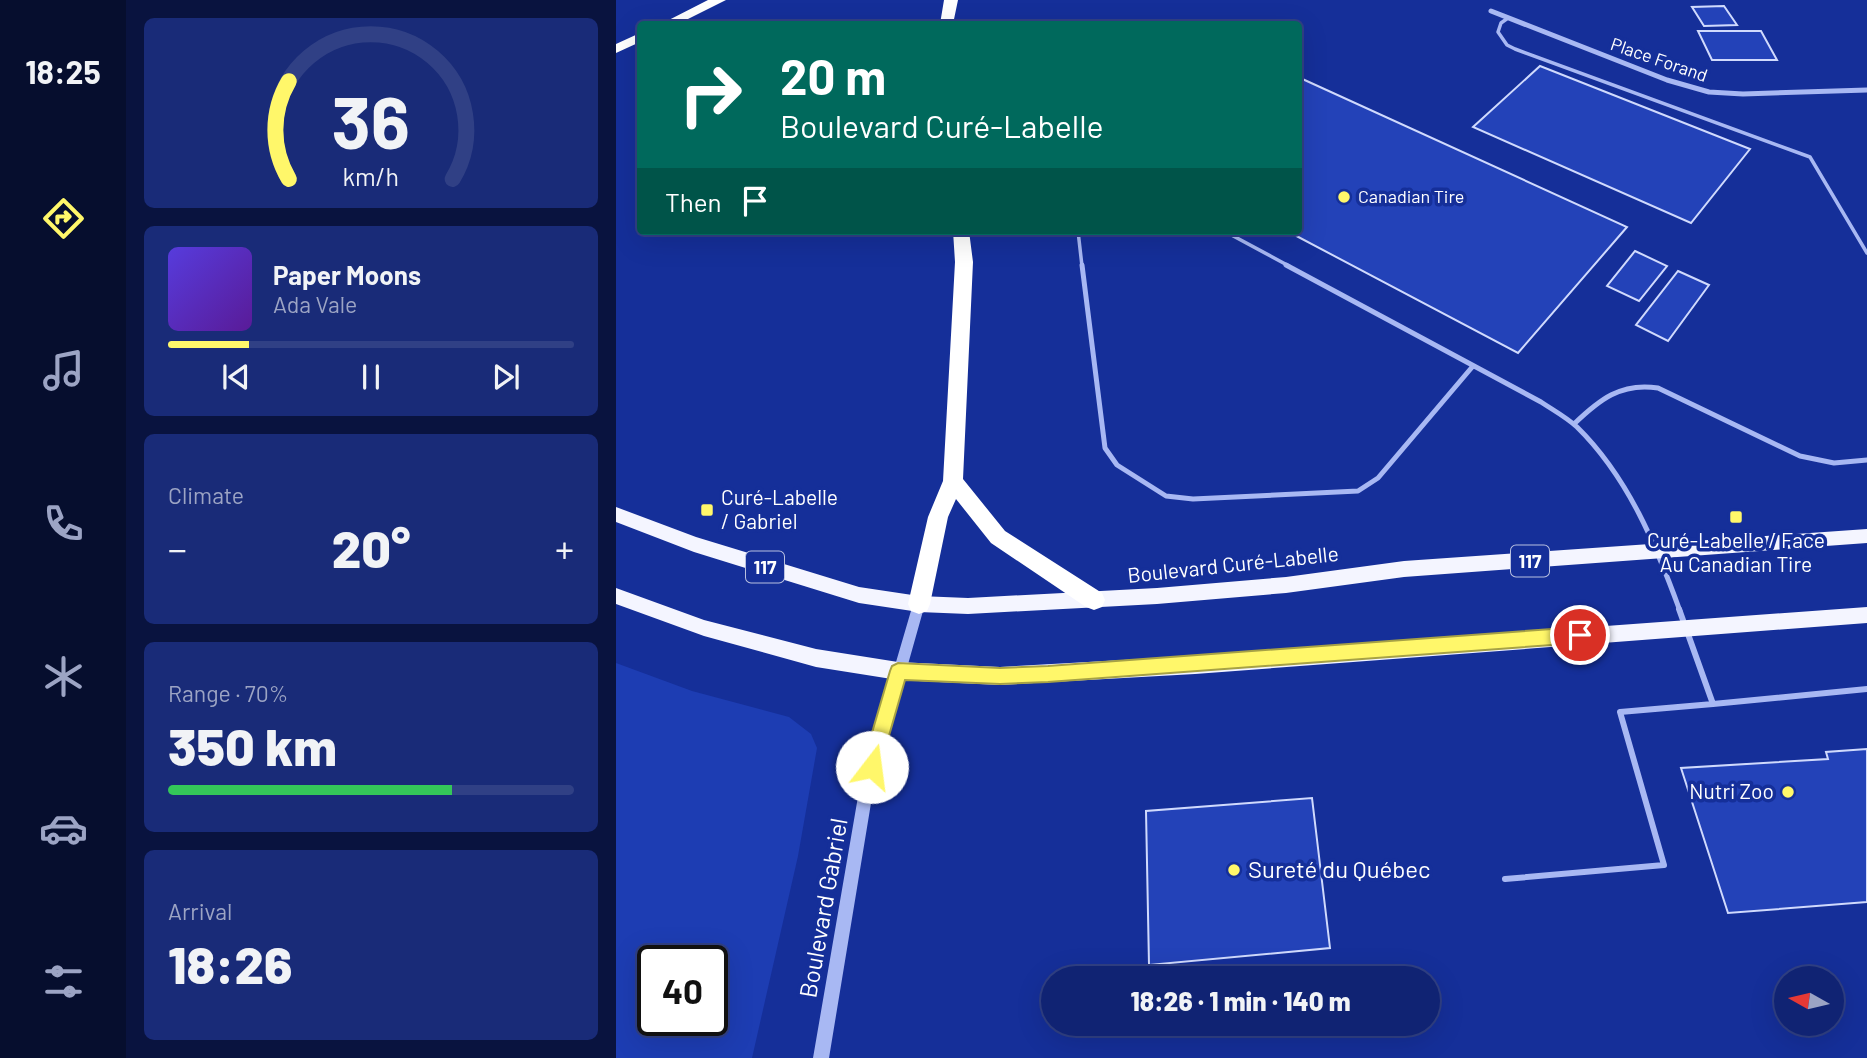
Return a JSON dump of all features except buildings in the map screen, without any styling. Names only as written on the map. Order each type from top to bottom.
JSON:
[{"type":"highway","points":[[674,21],[719,0]]},
{"type":"highway","points":[[948,21],[951,0]]},
{"type":"highway","points":[[616,49],[637,38]]},
{"type":"highway","points":[[919,604],[938,517],[953,481],[964,262],[961,235]]},
{"type":"highway","points":[[953,481],[998,537],[1094,600]]},
{"type":"main road","name":"Boulevard Curé-Labelle","points":[[616,514],[694,544],[816,583],[886,600],[968,606],[1094,600],[1286,585],[1404,569],[1867,536]]},
{"type":"main road","points":[[616,596],[681,621],[770,647],[898,671],[1000,676],[1867,615]]},
{"type":"street","name":"Place Forand","points":[[1491,12],[1667,80],[1709,92],[1743,94],[1867,90]]},
{"type":"street","name":"Boulevard Gabriel","points":[[821,1058],[867,785],[919,604]]},
{"type":"lane","points":[[1508,18],[1501,23],[1499,33],[1501,39],[1515,49],[1810,157],[1867,253]]},
{"type":"lane","points":[[1078,235],[1105,448],[1117,465],[1166,496],[1193,499],[1358,491],[1378,478],[1473,366]]},
{"type":"lane","points":[[1231,235],[1473,366],[1574,424],[1591,440],[1627,488],[1686,628],[1713,704]]},
{"type":"lane","points":[[1574,424],[1612,393],[1631,385],[1644,385],[1658,388],[1800,456],[1834,463],[1867,460]]},
{"type":"lane","points":[[1505,879],[1664,865],[1620,712],[1867,689]]},
{"type":"shaded area","points":[[616,663],[692,691],[789,717],[811,734],[817,748],[798,856],[752,1058],[616,1058]]},
{"type":"place","name":"Canadian Tire","points":[[1344,197]]},
{"type":"place","name":"Curé-Labelle / Gabriel","points":[[707,510]]},
{"type":"place","name":"Curé-Labelle / Face Au Canadian Tire","points":[[1736,517]]},
{"type":"place","name":"Nutri Zoo","points":[[1788,792]]},
{"type":"place","name":"Sureté du Québec","points":[[1234,870]]},
{"type":"route","points":[[872,767],[898,671],[1000,676],[1048,674],[1580,635]]}]
